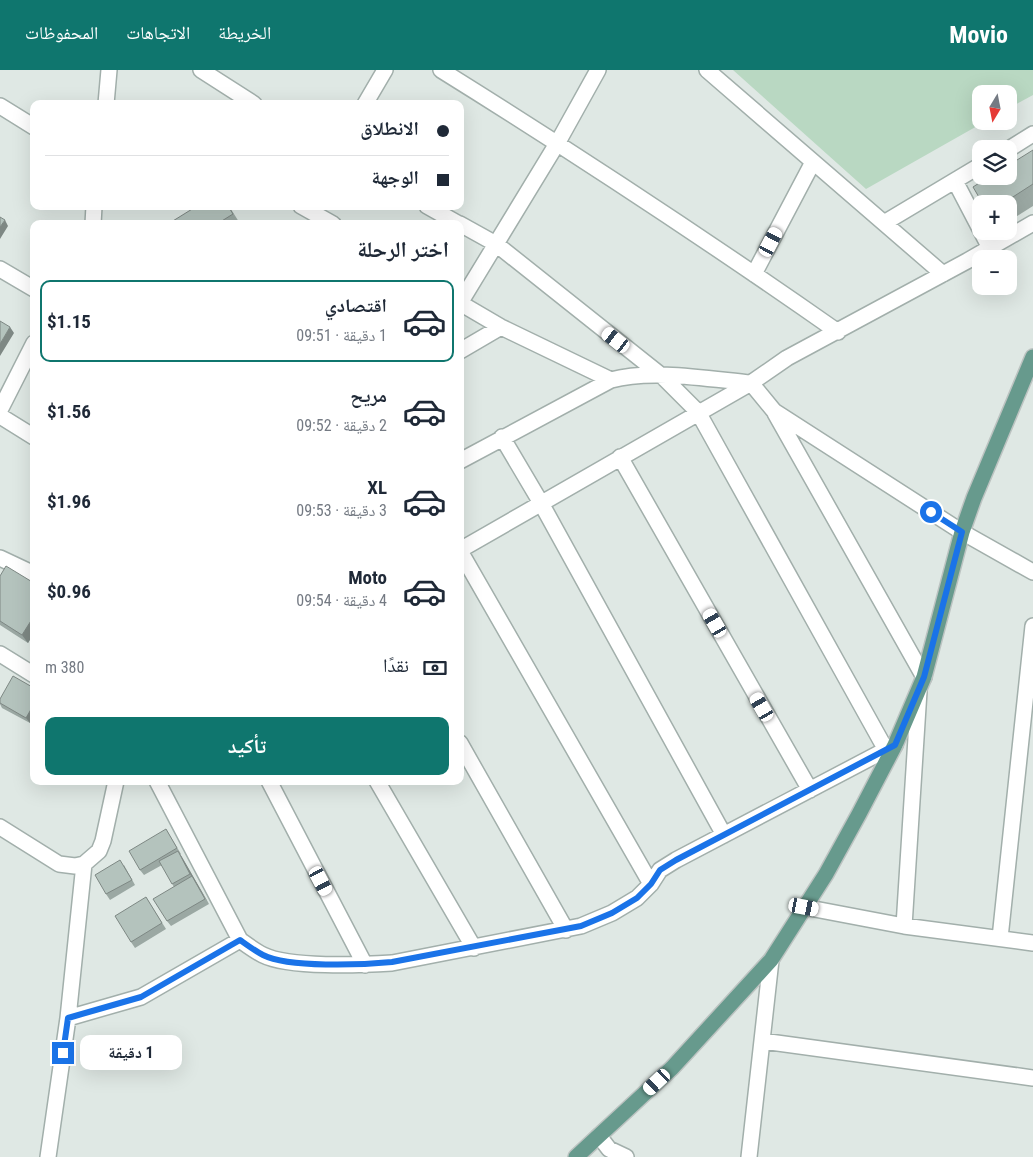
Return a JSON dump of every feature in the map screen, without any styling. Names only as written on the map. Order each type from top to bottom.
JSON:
[{"type":"main road","points":[[576,1157],[672,1068],[771,960],[826,874],[922,683],[962,532],[974,498],[1033,357]]},
{"type":"street","points":[[106,100],[109,70]]},
{"type":"street","points":[[201,70],[248,100]]},
{"type":"street","points":[[367,100],[385,70]]},
{"type":"street","points":[[441,70],[558,142],[838,332]]},
{"type":"street","points":[[464,296],[558,142],[598,70]]},
{"type":"street","points":[[707,70],[943,274]]},
{"type":"street","points":[[0,106],[30,125]]},
{"type":"street","points":[[1017,144],[1033,134]]},
{"type":"street","points":[[754,274],[813,162]]},
{"type":"street","points":[[884,223],[972,171]]},
{"type":"street","points":[[955,181],[990,248]]},
{"type":"street","points":[[307,210],[320,220]]},
{"type":"street","points":[[434,210],[452,220]]},
{"type":"street","points":[[464,548],[751,382],[787,358],[838,332],[1033,223]]},
{"type":"street","points":[[159,785],[240,940],[262,955],[273,959],[332,964],[365,964],[392,962],[474,948],[581,926],[612,913],[637,898],[651,884],[660,870],[890,747],[698,412],[662,376],[496,244],[464,227]]},
{"type":"street","points":[[0,269],[30,287]]},
{"type":"street","points":[[464,305],[501,327],[611,380]]},
{"type":"street","points":[[464,349],[501,327]]},
{"type":"street","points":[[0,410],[30,351]]},
{"type":"street","points":[[464,459],[611,380],[633,375],[751,382],[774,411],[922,683],[904,926]]},
{"type":"street","points":[[774,411],[962,532],[1033,572]]},
{"type":"street","points":[[0,416],[30,435]]},
{"type":"street","points":[[502,437],[541,503],[724,835]]},
{"type":"street","points":[[620,457],[810,790]]},
{"type":"street","points":[[464,557],[651,884]]},
{"type":"street","points":[[0,558],[30,572]]},
{"type":"street","points":[[1000,938],[1033,626]]},
{"type":"street","points":[[0,654],[30,673]]},
{"type":"street","points":[[464,750],[566,930]]},
{"type":"street","points":[[0,826],[59,864],[75,866],[84,864],[99,851],[115,785]]},
{"type":"street","points":[[271,785],[365,964]]},
{"type":"street","points":[[378,785],[474,948]]},
{"type":"street","points":[[48,1157],[68,1018],[84,864]]},
{"type":"street","points":[[804,907],[904,926],[1033,943]]},
{"type":"street","points":[[68,1018],[141,997],[240,940]]},
{"type":"street","points":[[749,1157],[771,960]]},
{"type":"street","points":[[762,1041],[1033,1078]]},
{"type":"street","points":[[599,1136],[609,1149],[626,1157]]},
{"type":"green space","points":[[733,70],[1033,70],[1033,95],[1018,103],[1018,85],[972,85],[972,129],[866,189]]},
{"type":"building","points":[[1033,150],[1033,184],[1016,195],[978,195],[973,187],[976,185],[1017,185],[1017,160]]},
{"type":"building","points":[[191,210],[230,210],[233,214],[223,220],[174,220]]},
{"type":"building","points":[[0,217],[5,220],[0,227]]},
{"type":"building","points":[[0,321],[10,327],[0,344]]},
{"type":"building","points":[[6,566],[30,581],[30,622],[22,635],[0,621],[0,576]]},
{"type":"building","points":[[13,676],[30,686],[30,711],[26,718],[0,703],[0,699]]},
{"type":"building","points":[[166,829],[177,848],[140,870],[129,851]]},
{"type":"building","points":[[178,851],[190,874],[172,884],[159,861]]},
{"type":"building","points":[[120,860],[132,880],[106,894],[95,875]]},
{"type":"building","points":[[192,876],[205,899],[167,921],[153,899]]},
{"type":"building","points":[[146,897],[162,923],[131,942],[115,916]]},
{"type":"route","points":[[63,1053],[68,1018],[141,997],[240,940],[262,955],[273,959],[332,964],[365,964],[392,962],[474,948],[581,926],[612,913],[637,898],[651,884],[660,870],[676,860],[895,745],[924,677],[962,532],[931,512]]}]
